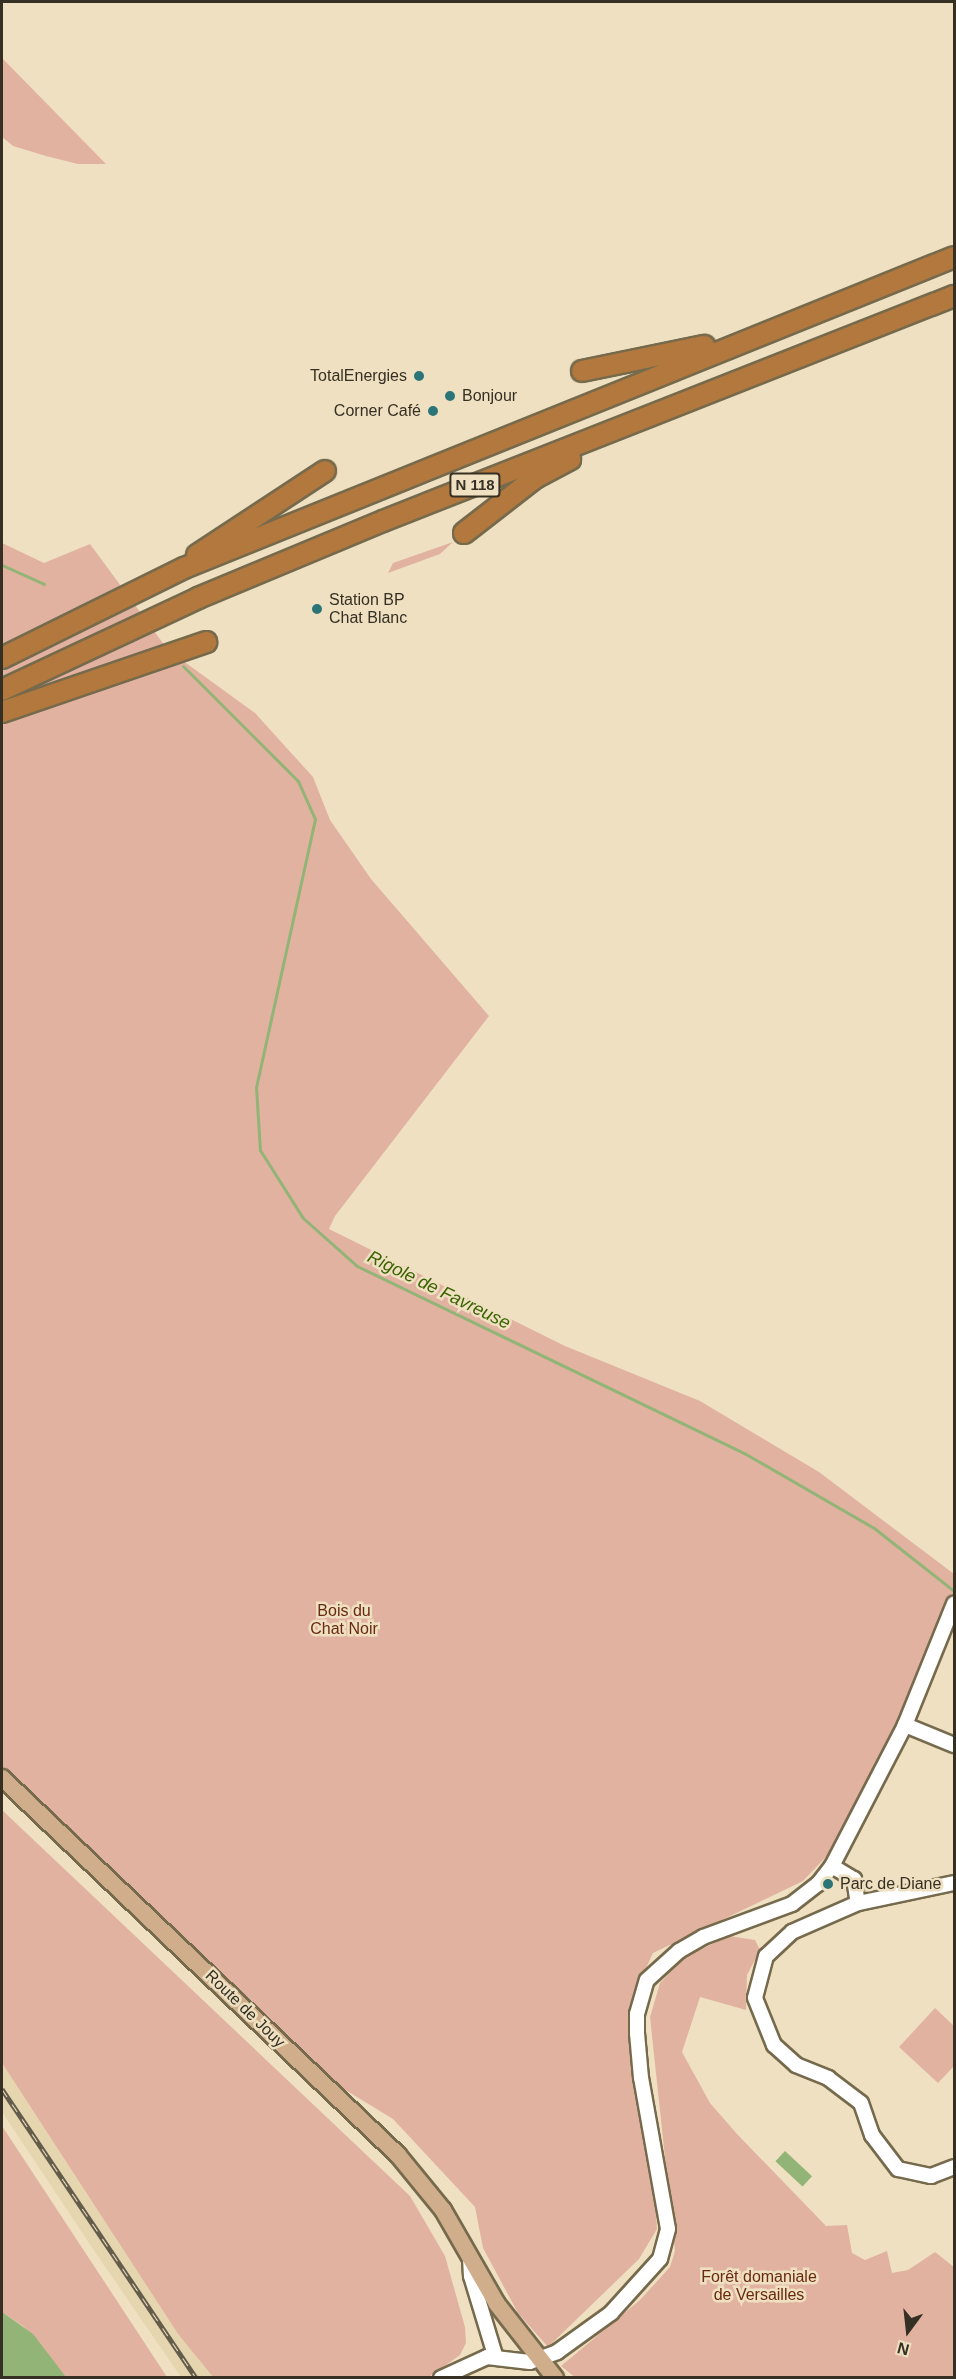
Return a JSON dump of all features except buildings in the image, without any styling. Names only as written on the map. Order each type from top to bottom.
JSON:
[{"type":"highway","name":"N 118","points":[[2,658],[184,568],[954,258]]},
{"type":"highway","name":"N 118","points":[[2,690],[198,598],[954,296]]},
{"type":"highway","points":[[582,371],[714,343],[737,344]]},
{"type":"highway","points":[[464,532],[535,478],[572,458],[582,443]]},
{"type":"highway","points":[[184,568],[203,549],[325,471]]},
{"type":"highway","points":[[2,712],[206,642]]},
{"type":"main road","name":"Route de Jouy","points":[[2,1778],[398,2155],[443,2210],[497,2304],[555,2378]]},
{"type":"street","points":[[441,2378],[495,2355],[523,2362],[539,2360],[557,2352],[611,2313],[650,2273],[667,2240],[664,2190],[641,2078],[637,2032],[637,2014],[647,1980],[679,1951],[704,1937],[805,1897],[832,1866],[843,1839],[905,1725],[954,1604]]},
{"type":"street","points":[[905,1725],[954,1744]]},
{"type":"street","points":[[832,1866],[854,1879],[858,1903]]},
{"type":"street","points":[[954,1882],[858,1903],[792,1932],[775,1944],[761,1966],[756,2007],[774,2045],[796,2065],[828,2078],[861,2103],[872,2135],[898,2169],[931,2176],[954,2168]]},
{"type":"street","name":"Route de Jouy","points":[[470,2256],[471,2276],[495,2355]]},
{"type":"shaded area","points":[[2,2063],[178,2334],[213,2377],[181,2377],[95,2252],[2,2112]]},
{"type":"shaded area","points":[[785,2151],[812,2176],[803,2186],[775,2161]]},
{"type":"shaded area","points":[[2,2312],[33,2334],[66,2377],[2,2377]]},
{"type":"green space","points":[[2,58],[106,164],[78,164],[46,156],[13,146],[2,137]]},
{"type":"green space","points":[[453,542],[440,554],[388,573],[393,563]]},
{"type":"green space","name":"Bois du Chat Noir","points":[[2,543],[44,563],[90,544],[168,650],[255,713],[313,777],[330,820],[371,879],[489,1016],[335,1216],[329,1229],[565,1346],[700,1401],[819,1472],[954,1574],[954,1604],[914,1706],[843,1839],[803,1881],[653,1953],[641,1979],[657,2229],[639,2259],[548,2347],[518,2313],[483,2248],[475,2207],[393,2119],[321,2075],[2,1768]]},
{"type":"green space","points":[[2,1810],[410,2196],[445,2256],[465,2327],[466,2343],[460,2355],[429,2377],[213,2377],[178,2334],[2,2063]]},
{"type":"green space","name":"Forêt domaniale de Versailles","points":[[729,1936],[755,1940],[760,1950],[747,1975],[746,2010],[700,1997],[682,2052],[710,2103],[737,2134],[826,2226],[847,2225],[852,2253],[865,2260],[887,2251],[892,2273],[908,2270],[935,2252],[954,2267],[954,2377],[576,2378],[561,2366],[640,2300],[670,2267],[675,2251],[650,2017],[660,1983],[685,1957]]},
{"type":"green space","points":[[935,2008],[954,2026],[954,2066],[938,2083],[899,2047]]},
{"type":"green space","points":[[2,2126],[167,2377],[66,2377],[24,2327],[2,2312]]},
{"type":"waterway","name":"Rigole de Favreuse","points":[[2,565],[44,584]]},
{"type":"waterway","name":"Rigole de Favreuse","points":[[183,666],[298,781],[315,819],[256,1087],[260,1150],[303,1218],[357,1266],[744,1453],[874,1528],[954,1591]]},
{"type":"railway","points":[[2,2089],[196,2378]]},
{"type":"place","name":"TotalEnergies","points":[[419,376]]},
{"type":"place","name":"Bonjour","points":[[450,396]]},
{"type":"place","name":"Corner Café","points":[[433,411]]},
{"type":"place","name":"Station BP Chat Blanc","points":[[317,609]]},
{"type":"place","name":"Parc de Diane","points":[[828,1884]]}]
